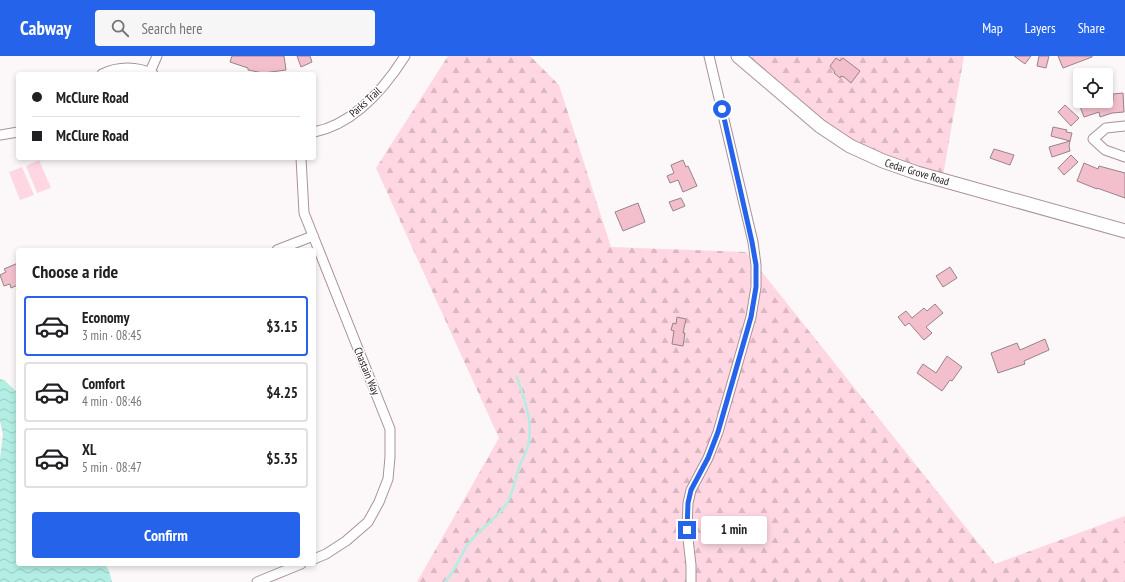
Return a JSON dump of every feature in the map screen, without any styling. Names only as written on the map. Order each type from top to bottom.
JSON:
[{"type":"main road","name":"Cedar Grove Road","points":[[738,56],[820,126],[850,146],[883,162],[917,173],[1125,231]]},
{"type":"street","points":[[151,72],[157,56]]},
{"type":"street","name":"Parks Trail","points":[[316,132],[328,129],[346,119],[368,102],[389,80],[405,56]]},
{"type":"street","points":[[691,582],[691,565],[687,530],[688,503],[691,490],[708,458],[718,432],[751,317],[756,287],[756,265],[752,242],[709,56]]},
{"type":"street","points":[[106,72],[128,67],[147,72]]},
{"type":"street","points":[[1125,126],[1106,128],[1093,139],[1105,150],[1125,157]]},
{"type":"street","points":[[0,135],[16,132]]},
{"type":"street","name":"Chastain Way","points":[[301,160],[304,213],[390,429],[388,479],[379,502],[368,522],[346,541],[326,554],[316,558]]},
{"type":"street","points":[[282,248],[313,236]]},
{"type":"street","points":[[257,582],[296,566]]},
{"type":"green space","points":[[448,56],[530,56],[559,85],[611,247],[746,252],[995,564],[1125,516],[1125,582],[417,582],[499,438],[376,168]]},
{"type":"green space","points":[[734,56],[964,56],[941,187],[850,151],[756,80]]},
{"type":"green space","points":[[39,160],[51,188],[37,193],[26,166]]},
{"type":"green space","points":[[22,167],[34,195],[20,200],[9,172]]},
{"type":"water","points":[[0,379],[4,380],[16,391],[16,566],[106,566],[112,582],[0,582],[0,459],[3,434],[0,421]]},
{"type":"building","points":[[232,56],[284,56],[286,70],[258,72],[248,70],[248,68],[230,62]]},
{"type":"building","points":[[297,56],[310,56],[312,62],[301,67]]},
{"type":"building","points":[[1014,56],[1031,56],[1025,64]]},
{"type":"building","points":[[1039,56],[1049,56],[1046,68],[1037,66]]},
{"type":"building","points":[[1058,56],[1092,56],[1092,57],[1063,68]]},
{"type":"building","points":[[836,58],[840,61],[843,58],[860,71],[851,83],[844,77],[841,76],[840,78],[834,73],[835,72],[830,66]]},
{"type":"building","points":[[1123,93],[1124,112],[1112,113],[1100,117],[1099,112],[1084,117],[1081,108],[1113,108],[1113,94]]},
{"type":"building","points":[[1065,105],[1079,118],[1071,126],[1058,112]]},
{"type":"building","points":[[1053,127],[1067,130],[1066,132],[1072,133],[1070,141],[1051,136]]},
{"type":"building","points":[[1070,141],[1070,151],[1052,157],[1049,147]]},
{"type":"building","points":[[994,149],[1014,155],[1010,165],[990,158]]},
{"type":"building","points":[[1071,155],[1078,162],[1064,175],[1058,168]]},
{"type":"building","points":[[683,160],[686,167],[688,166],[697,186],[683,192],[678,180],[670,183],[667,176],[674,173],[671,165]]},
{"type":"building","points":[[1084,163],[1098,169],[1099,166],[1125,173],[1125,198],[1077,181]]},
{"type":"building","points":[[681,198],[685,206],[673,211],[669,202]]},
{"type":"building","points":[[638,203],[645,222],[623,231],[615,212]]},
{"type":"building","points":[[16,264],[16,286],[11,288],[10,284],[4,286],[0,275],[6,272],[4,269]]},
{"type":"building","points":[[950,267],[957,278],[943,287],[936,276]]},
{"type":"building","points":[[935,304],[943,313],[926,327],[932,333],[924,340],[909,323],[905,326],[898,317],[906,311],[912,318],[924,308],[927,311]]},
{"type":"building","points":[[677,317],[686,319],[683,333],[685,333],[683,346],[672,344],[674,331],[671,330],[673,323],[676,324]]},
{"type":"building","points":[[1045,339],[1049,350],[1024,361],[1025,364],[998,373],[991,353],[1017,343],[1020,350]]},
{"type":"building","points":[[947,356],[962,367],[952,381],[950,380],[942,391],[917,373],[923,364],[936,373]]},
{"type":"waterway","points":[[445,582],[452,573],[469,543],[503,509],[507,503],[528,446],[530,437],[529,419],[517,377]]},
{"type":"route","points":[[687,530],[688,503],[691,490],[708,458],[718,432],[751,317],[756,287],[756,265],[752,242],[722,109]]}]
